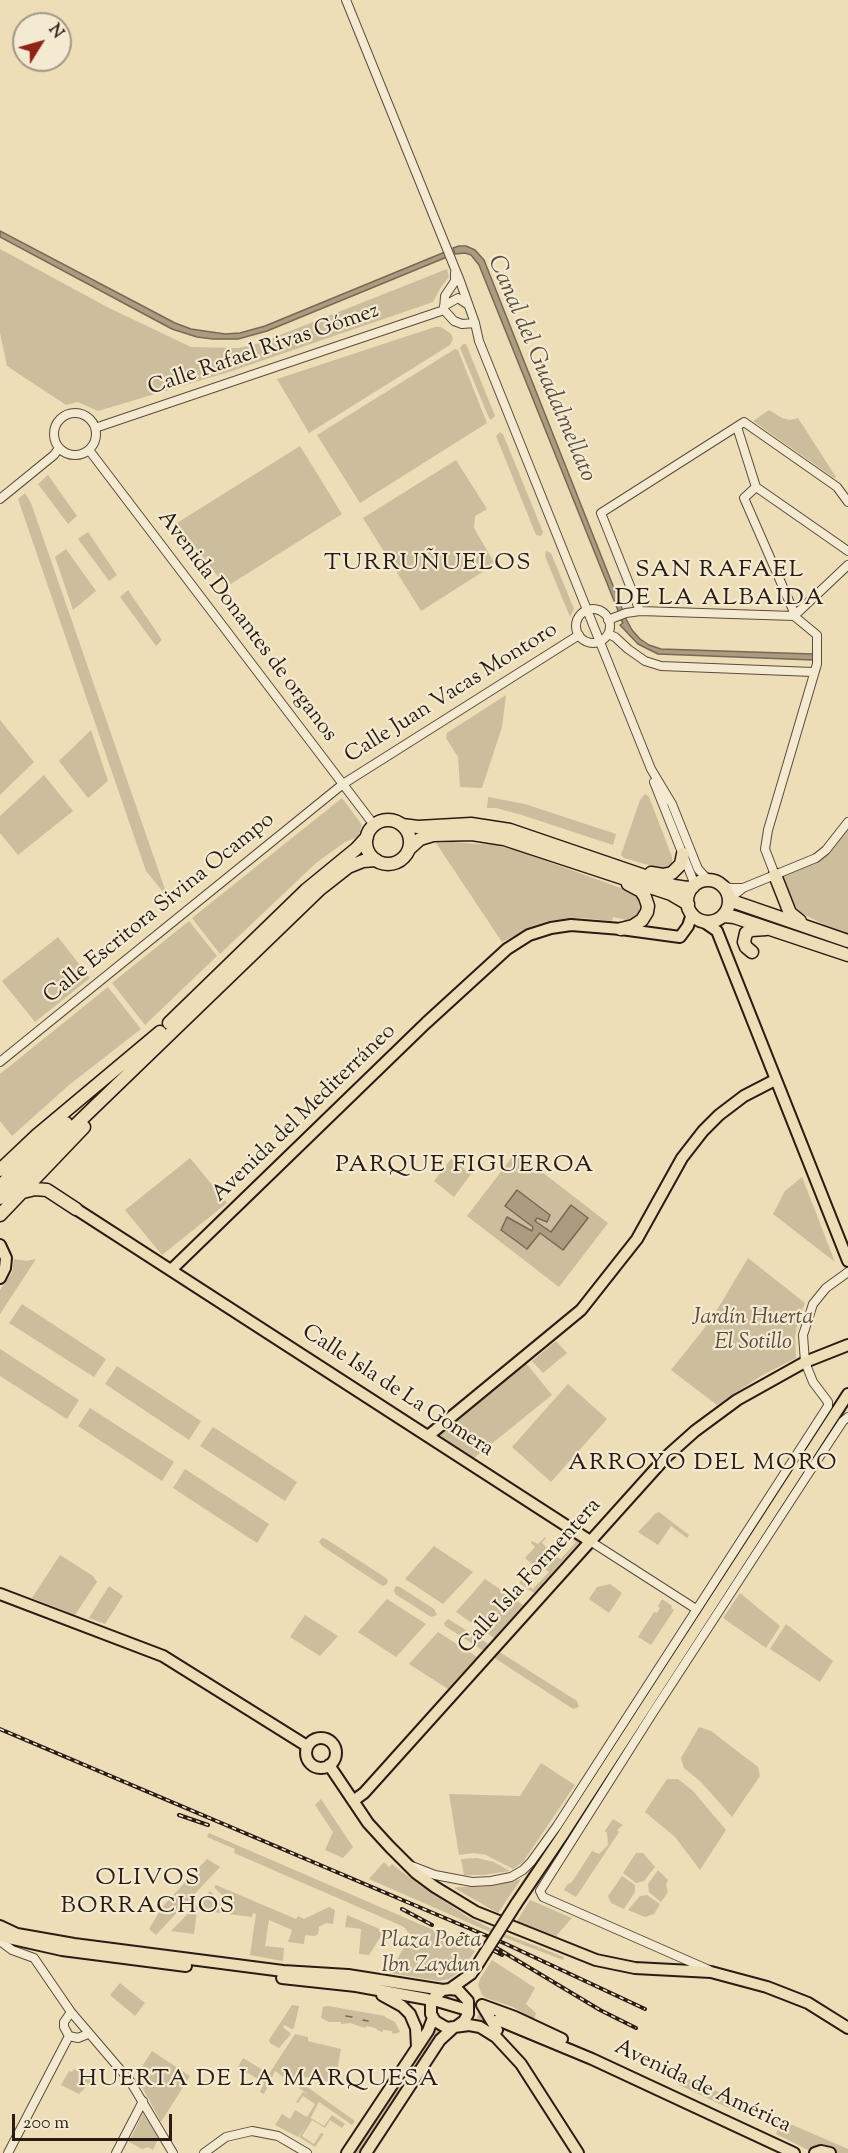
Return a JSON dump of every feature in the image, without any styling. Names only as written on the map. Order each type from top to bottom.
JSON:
[{"type":"highway","points":[[0,1198],[302,894],[359,847],[374,825],[388,820],[418,827],[462,824],[495,827],[524,834],[674,886],[694,886],[715,882],[726,891],[729,899],[728,909],[723,917]]},
{"type":"highway","points":[[402,825],[408,834],[409,849]]},
{"type":"highway","points":[[0,1186],[333,879],[358,862],[376,860],[389,864],[395,862],[401,859],[414,842],[426,836],[472,834],[519,842],[671,894],[694,918],[713,922],[723,917],[734,917],[848,955]]},
{"type":"highway","points":[[367,837],[368,850],[376,860]]},
{"type":"highway","points":[[594,858],[663,875],[672,873],[678,868],[683,854]]},
{"type":"highway","points":[[575,861],[636,888],[645,897],[648,906],[645,917],[633,926],[621,929]]},
{"type":"highway","points":[[776,875],[790,913],[805,925]]},
{"type":"highway","points":[[694,886],[688,895],[694,918]]},
{"type":"highway","points":[[729,899],[848,940]]},
{"type":"highway","points":[[752,952],[744,942],[746,933],[757,929],[772,929]]},
{"type":"highway","points":[[0,1170],[37,1135],[163,1035]]},
{"type":"highway","points":[[0,1215],[110,1100],[163,1035]]},
{"type":"highway","points":[[20,1194],[35,1188],[46,1190],[76,1209]]},
{"type":"main road","points":[[717,931],[723,917]]},
{"type":"main road","points":[[694,918],[717,931],[848,1261]]},
{"type":"main road","name":"Avenida del Mediterráneo","points":[[171,1270],[439,1011],[507,949],[529,935],[571,925],[607,927],[680,937],[694,918]]},
{"type":"main road","points":[[428,1436],[581,1310],[637,1239],[682,1158],[703,1131],[719,1114],[744,1096],[775,1080]]},
{"type":"main road","name":"Calle Isla de La Gomera","points":[[76,1209],[590,1541]]},
{"type":"main road","points":[[0,1245],[6,1263],[0,1278]]},
{"type":"main road","name":"Calle Isla Formentera","points":[[354,1801],[364,1793],[650,1472],[694,1431],[737,1400],[805,1362],[848,1345]]},
{"type":"main road","points":[[466,2003],[474,1971],[516,1904],[650,1700],[671,1659],[848,1394]]},
{"type":"main road","points":[[0,1594],[163,1656],[308,1746]]},
{"type":"main road","points":[[317,1738],[324,1738],[331,1742],[335,1754],[329,1765],[320,1767],[312,1764],[306,1756],[308,1746],[317,1738]]},
{"type":"main road","points":[[329,1765],[368,1823],[407,1864],[435,1887],[477,1912],[596,1960],[635,1968],[711,1972],[789,1995],[822,2011],[848,2028]]},
{"type":"main road","points":[[0,1926],[17,1934],[47,1940],[356,1986],[438,1995],[460,1992],[466,2003],[468,2014],[464,2022],[440,2040],[366,2153]]},
{"type":"main road","points":[[3,1942],[292,1976],[419,2002],[441,2026],[470,2025],[485,2029],[501,2042],[520,2064],[578,2153]]},
{"type":"main road","points":[[347,2153],[428,2031],[433,1999],[474,1971]]},
{"type":"main road","points":[[292,1976],[334,1973],[482,2005],[515,2017],[606,2061],[619,2072]]},
{"type":"main road","points":[[382,1995],[402,2006],[410,2014],[416,2028],[417,2048]]},
{"type":"main road","points":[[482,2005],[497,2030],[530,2068],[585,2153]]},
{"type":"main road","name":"Avenida de América","points":[[497,2018],[592,2059],[794,2153]]},
{"type":"main road","points":[[815,2153],[820,2151],[830,2153]]},
{"type":"street","points":[[346,0],[451,261],[475,323],[476,333],[652,771],[672,804],[698,869],[715,882],[730,888],[743,888]]},
{"type":"street","points":[[455,272],[455,281],[447,292],[444,308],[454,321],[462,324],[475,323]]},
{"type":"street","name":"Calle Rafael Rivas Gómez","points":[[95,428],[444,308],[458,298],[468,305]]},
{"type":"street","points":[[70,413],[88,417],[95,428],[96,440],[89,450],[77,455],[64,452],[56,443],[54,431],[59,420],[70,413]]},
{"type":"street","points":[[640,611],[601,513],[744,422],[837,487],[848,502]]},
{"type":"street","points":[[737,427],[756,487],[848,551]]},
{"type":"street","points":[[0,499],[54,455],[59,448]]},
{"type":"street","name":"Avenida Donantes de organos","points":[[89,450],[374,825]]},
{"type":"street","points":[[756,487],[744,498],[794,616],[818,641],[815,668],[768,830],[765,849],[776,875]]},
{"type":"street","points":[[608,620],[626,613],[640,611],[794,616],[848,565]]},
{"type":"street","points":[[587,610],[598,610],[608,620],[608,634],[600,642],[590,643],[579,635],[577,620],[587,610]]},
{"type":"street","points":[[608,634],[653,664],[682,668],[815,668]]},
{"type":"street","name":"Calle Juan Vacas Montoro","points":[[343,784],[579,635]]},
{"type":"street","points":[[652,771],[653,779],[694,886]]},
{"type":"street","name":"Calle Escritora Sivina Ocampo","points":[[0,1062],[343,784]]},
{"type":"street","points":[[729,899],[743,888],[816,858],[826,850],[848,822]]},
{"type":"street","points":[[711,1972],[540,1894],[566,1830],[602,1756],[634,1706],[671,1659],[696,1610],[828,1406],[828,1402],[813,1382],[805,1362],[803,1335],[813,1304],[826,1288],[848,1272]]},
{"type":"street","points":[[407,1864],[435,1875],[461,1881],[483,1882],[505,1878],[527,1867],[566,1830],[617,1769],[831,1438],[847,1418]]},
{"type":"street","points":[[814,1428],[828,1425],[831,1438]]},
{"type":"street","points":[[776,1487],[778,1501],[791,1500]]},
{"type":"street","name":"Calle Isla de La Gomera","points":[[590,1541],[696,1610]]},
{"type":"street","points":[[634,1706],[650,1700],[652,1714]]},
{"type":"street","points":[[602,1756],[605,1771],[617,1769]]},
{"type":"street","points":[[3,1942],[34,1958],[88,2034],[130,2081],[173,2153]]},
{"type":"street","points":[[71,2012],[64,2022],[69,2036],[78,2038],[88,2034]]},
{"type":"street","points":[[8,2153],[69,2036]]},
{"type":"street","points":[[116,2153],[143,2101]]},
{"type":"street","points":[[202,2153],[234,2134],[262,2132],[285,2139],[308,2153]]},
{"type":"green space","points":[[0,249],[109,308],[191,347],[239,348],[260,343],[447,269],[449,277],[433,302],[232,371],[98,411],[78,402],[66,405],[7,366],[0,333]]},
{"type":"green space","points":[[435,327],[441,327],[451,334],[453,339],[450,345],[309,433],[277,379]]},
{"type":"green space","points":[[466,344],[495,416],[491,420],[460,348]]},
{"type":"green space","points":[[455,349],[458,350],[487,423],[360,503],[317,435]]},
{"type":"green space","points":[[769,410],[782,418],[790,420],[798,418],[836,477],[834,478],[753,421]]},
{"type":"green space","points":[[500,432],[503,434],[543,532],[541,536],[536,535],[496,436]]},
{"type":"green space","points":[[300,446],[342,514],[226,587],[177,523]]},
{"type":"green space","points":[[456,460],[487,509],[475,516],[474,528],[495,564],[421,611],[363,518]]},
{"type":"green space","points":[[48,475],[77,516],[68,524],[38,484]]},
{"type":"green space","points":[[25,493],[31,503],[168,898],[146,871],[18,499]]},
{"type":"green space","points":[[88,532],[117,575],[109,581],[78,539]]},
{"type":"green space","points":[[66,549],[96,591],[73,610],[55,557]]},
{"type":"green space","points":[[546,551],[551,553],[574,609],[570,617],[545,556]]},
{"type":"green space","points":[[128,590],[162,640],[156,646],[120,597]]},
{"type":"green space","points":[[506,695],[502,727],[482,788],[460,787],[458,757],[446,738],[447,733]]},
{"type":"green space","points":[[0,720],[34,762],[0,795]]},
{"type":"green space","points":[[91,730],[108,781],[88,798],[59,761]]},
{"type":"green space","points":[[44,775],[73,811],[18,855],[0,833],[0,816]]},
{"type":"green space","points":[[645,794],[649,797],[672,857],[672,865],[669,868],[659,868],[624,858],[621,855],[640,800]]},
{"type":"green space","points":[[488,797],[525,804],[616,834],[613,845],[522,815],[487,808]]},
{"type":"green space","points":[[342,798],[362,825],[358,837],[345,842],[316,863],[220,954],[192,918]]},
{"type":"green space","points":[[848,828],[848,933],[797,911],[781,876],[814,861]]},
{"type":"green space","points":[[436,843],[493,845],[516,850],[629,891],[638,895],[643,902],[640,915],[631,921],[613,917],[612,921],[583,918],[548,921],[502,942]]},
{"type":"green space","points":[[189,921],[217,956],[145,1025],[112,983]]},
{"type":"green space","points":[[58,937],[90,978],[35,1022],[2,981]]},
{"type":"green space","points":[[108,987],[141,1029],[69,1085],[12,1136],[0,1121],[0,1074]]},
{"type":"green space","points":[[516,1152],[608,1223],[559,1287],[467,1216]]},
{"type":"green space","points":[[190,1158],[227,1203],[162,1255],[125,1210]]},
{"type":"green space","points":[[451,1159],[471,1174],[454,1197],[434,1181]]},
{"type":"green space","points":[[802,1177],[835,1262],[773,1214],[785,1191]]},
{"type":"green space","name":"Jardín Huerta El Sotillo","points":[[748,1258],[805,1303],[795,1337],[796,1358],[761,1376],[717,1405],[671,1370],[703,1330]]},
{"type":"green space","points":[[14,1259],[27,1261],[36,1259],[0,1314],[0,1290],[12,1273]]},
{"type":"green space","points":[[22,1304],[106,1359],[94,1377],[9,1323]]},
{"type":"green space","points":[[556,1341],[567,1353],[543,1373],[532,1361]]},
{"type":"green space","points":[[0,1349],[79,1400],[67,1419],[0,1376]]},
{"type":"green space","points":[[526,1363],[552,1395],[474,1458],[438,1434]]},
{"type":"green space","points":[[117,1366],[201,1421],[189,1440],[105,1384]]},
{"type":"green space","points":[[568,1384],[607,1419],[551,1482],[512,1447]]},
{"type":"green space","points":[[90,1408],[174,1462],[162,1481],[78,1426]]},
{"type":"green space","points":[[213,1427],[297,1482],[285,1501],[200,1446]]},
{"type":"green space","points":[[185,1469],[269,1524],[257,1543],[173,1488]]},
{"type":"green space","points":[[659,1512],[689,1535],[687,1538],[671,1526],[658,1545],[638,1532]]},
{"type":"green space","points":[[565,1531],[580,1541],[534,1593],[519,1583],[527,1574],[522,1582],[533,1589],[549,1572],[538,1565],[530,1571],[534,1566],[525,1558],[535,1547],[532,1541],[538,1544],[545,1537],[542,1543],[548,1549],[553,1544],[549,1552],[561,1559],[576,1542],[565,1534],[558,1542],[556,1541]]},
{"type":"green space","points":[[322,1538],[386,1578],[387,1584],[383,1586],[322,1546],[319,1542]]},
{"type":"green space","points":[[434,1546],[473,1572],[443,1604],[405,1579]]},
{"type":"green space","points":[[60,1555],[93,1576],[97,1582],[75,1615],[32,1598]]},
{"type":"green space","points":[[485,1579],[523,1605],[494,1638],[456,1612]]},
{"type":"green space","points":[[610,1584],[622,1593],[609,1613],[589,1599],[597,1587]]},
{"type":"green space","points":[[109,1586],[123,1596],[105,1624],[89,1618]]},
{"type":"green space","points":[[396,1586],[434,1609],[437,1615],[431,1617],[395,1594]]},
{"type":"green space","points":[[740,1593],[780,1626],[766,1648],[723,1618]]},
{"type":"green space","points":[[387,1599],[426,1624],[396,1657],[358,1632]]},
{"type":"green space","points":[[662,1599],[674,1610],[651,1645],[638,1637],[654,1612],[657,1613]]},
{"type":"green space","points":[[305,1615],[338,1636],[320,1656],[290,1637]]},
{"type":"green space","points":[[448,1619],[487,1643],[487,1649],[482,1650],[445,1626],[444,1623]]},
{"type":"green space","points":[[786,1624],[833,1661],[820,1682],[770,1649]]},
{"type":"green space","points":[[438,1632],[477,1657],[448,1689],[409,1664]]},
{"type":"green space","points":[[498,1651],[577,1701],[579,1707],[573,1709],[496,1659],[494,1656]]},
{"type":"green space","points":[[699,1727],[711,1731],[758,1767],[760,1776],[732,1817],[701,1782],[684,1768],[681,1758]]},
{"type":"green space","points":[[541,1763],[575,1785],[523,1862],[513,1869],[486,1855],[474,1853],[459,1855],[449,1794],[520,1796]]},
{"type":"green space","points":[[667,1779],[678,1779],[693,1791],[726,1830],[700,1870],[675,1837],[645,1812]]},
{"type":"green space","points":[[321,1799],[353,1847],[343,1858],[325,1850],[333,1832],[315,1805]]},
{"type":"green space","points":[[613,1819],[623,1825],[617,1830],[619,1832],[576,1897],[564,1890],[572,1882],[592,1851],[599,1854],[608,1845],[605,1831]]},
{"type":"green space","name":"Plaza Poeta Ibn Zaydun","points":[[209,1833],[445,1935],[475,1951],[461,1971],[449,1979],[439,1981],[389,1973],[410,1937],[406,1929],[234,1853],[235,1849],[207,1837]]},
{"type":"green space","points":[[636,1853],[643,1853],[655,1867],[644,1881],[636,1883],[623,1873]]},
{"type":"green space","points":[[477,1858],[494,1862],[510,1871],[464,1875],[461,1859]]},
{"type":"green space","points":[[207,1859],[220,1867],[156,1935],[149,1929],[163,1906]]},
{"type":"green space","points":[[384,1862],[389,1867],[392,1864],[468,1917],[492,1929],[564,1957],[563,1960],[490,1932],[369,1879]]},
{"type":"green space","points":[[658,1870],[668,1880],[666,1884],[668,1892],[661,1902],[649,1892],[648,1884]]},
{"type":"green space","points":[[622,1876],[635,1885],[635,1892],[624,1909],[611,1903],[608,1896]]},
{"type":"green space","points":[[521,1879],[498,1913],[454,1888],[492,1886]]},
{"type":"green space","points":[[216,1885],[296,1919],[298,1916],[304,1919],[329,1907],[335,1910],[333,1924],[326,1923],[319,1927],[318,1934],[315,1936],[305,1935],[304,1944],[288,1942],[292,1930],[269,1920],[265,1946],[284,1948],[283,1961],[250,1955],[256,1914],[253,1913],[252,1917],[227,1914],[229,1902],[214,1887]]},
{"type":"green space","points":[[210,1891],[220,1901],[221,1913],[197,1910],[194,1934],[171,1931]]},
{"type":"green space","points":[[647,1895],[660,1904],[654,1914],[645,1917],[628,1910],[640,1896]]},
{"type":"green space","points":[[530,1900],[572,1918],[556,1936],[517,1921]]},
{"type":"green space","points":[[347,1915],[396,1936],[395,1940],[383,1933],[369,1955],[359,1954],[361,1929],[345,1927]]},
{"type":"green space","points":[[492,1960],[535,1988],[526,2004],[536,2013],[534,2019],[513,2007],[482,1995],[478,1985]]},
{"type":"green space","points":[[120,1983],[145,2003],[135,2016],[110,1995]]},
{"type":"green space","points":[[292,2005],[299,2006],[294,2028],[284,2025],[283,2027],[291,2034],[279,2048],[269,2040]]},
{"type":"green space","points":[[323,2007],[385,2016],[395,2022],[400,2032],[394,2034],[392,2031],[383,2030],[383,2032],[367,2026],[365,2028],[350,2023],[329,2022],[321,2018]]},
{"type":"green space","points":[[434,2028],[437,2028],[440,2033],[362,2153],[352,2153]]},
{"type":"green space","points":[[295,2034],[308,2037],[308,2041],[341,2049],[335,2083],[301,2076],[300,2082],[355,2121],[352,2125],[319,2102],[310,2119],[311,2118],[324,2126],[332,2115],[345,2124],[342,2128],[330,2120],[325,2128],[312,2120],[302,2136],[314,2144],[321,2133],[324,2134],[315,2147],[299,2137],[306,2125],[298,2137],[275,2125],[282,2114],[290,2119],[295,2110],[307,2117],[315,2104],[303,2096],[298,2103],[296,2102],[303,2092],[309,2095],[275,2071],[264,2094],[260,2092],[264,2083],[238,2067],[243,2058],[269,2074]]},
{"type":"green space","points":[[152,2051],[190,2076],[161,2122],[136,2076]]},
{"type":"green space","points":[[74,2069],[94,2079],[79,2094],[61,2085],[69,2071],[72,2072]]},
{"type":"green space","points":[[674,2073],[738,2100],[733,2110],[679,2085],[673,2076]]},
{"type":"green space","points":[[143,2113],[158,2134],[153,2150],[148,2147],[142,2149],[129,2142]]},
{"type":"green space","points":[[767,2114],[848,2149],[848,2153],[837,2153],[820,2146],[808,2150],[776,2134],[780,2124],[766,2117]]},
{"type":"shaded area","points":[[0,231],[175,323],[191,329],[225,334],[240,333],[265,326],[445,252],[447,257],[267,331],[238,339],[213,339],[197,337],[172,329],[0,237]]},
{"type":"shaded area","points":[[459,246],[475,250],[484,260],[623,611],[619,613],[479,265],[471,255],[455,254],[453,248]]},
{"type":"shaded area","points":[[625,617],[640,639],[661,649],[813,654],[813,660],[658,654],[638,644],[620,625],[623,623],[620,618]]},
{"type":"shaded area","points":[[517,1190],[550,1215],[547,1222],[537,1218],[535,1221],[551,1232],[571,1205],[588,1218],[563,1250],[540,1233],[527,1249],[501,1230],[507,1217],[532,1231],[533,1227],[505,1206]]},
{"type":"waterway","points":[[346,2016],[352,2017]]},
{"type":"waterway","points":[[363,2020],[368,2021]]},
{"type":"tunnel","points":[[464,2009],[496,2019]]},
{"type":"railway","points":[[0,1729],[506,1944],[645,2009]]},
{"type":"railway","points":[[179,1815],[208,1825]]},
{"type":"railway","points":[[402,1909],[432,1925]]},
{"type":"railway","points":[[462,1934],[502,1955]]},
{"type":"railway","points":[[495,1947],[600,2010],[636,2028]]},
{"type":"district","name":"TURRUÑUELOS","points":[[428,565]]},
{"type":"district","name":"SAN RAFAEL DE LA ALBAIDA","points":[[720,586]]},
{"type":"district","name":"PARQUE FIGUEROA","points":[[465,1167]]},
{"type":"district","name":"ARROYO DEL MORO","points":[[703,1465]]},
{"type":"district","name":"OLIVOS BORRACHOS","points":[[148,1894]]},
{"type":"district","name":"HUERTA DE LA MARQUESA","points":[[259,2081]]},
{"type":"water label","name":"Canal del Guadalmellato","points":[[540,369]]}]
